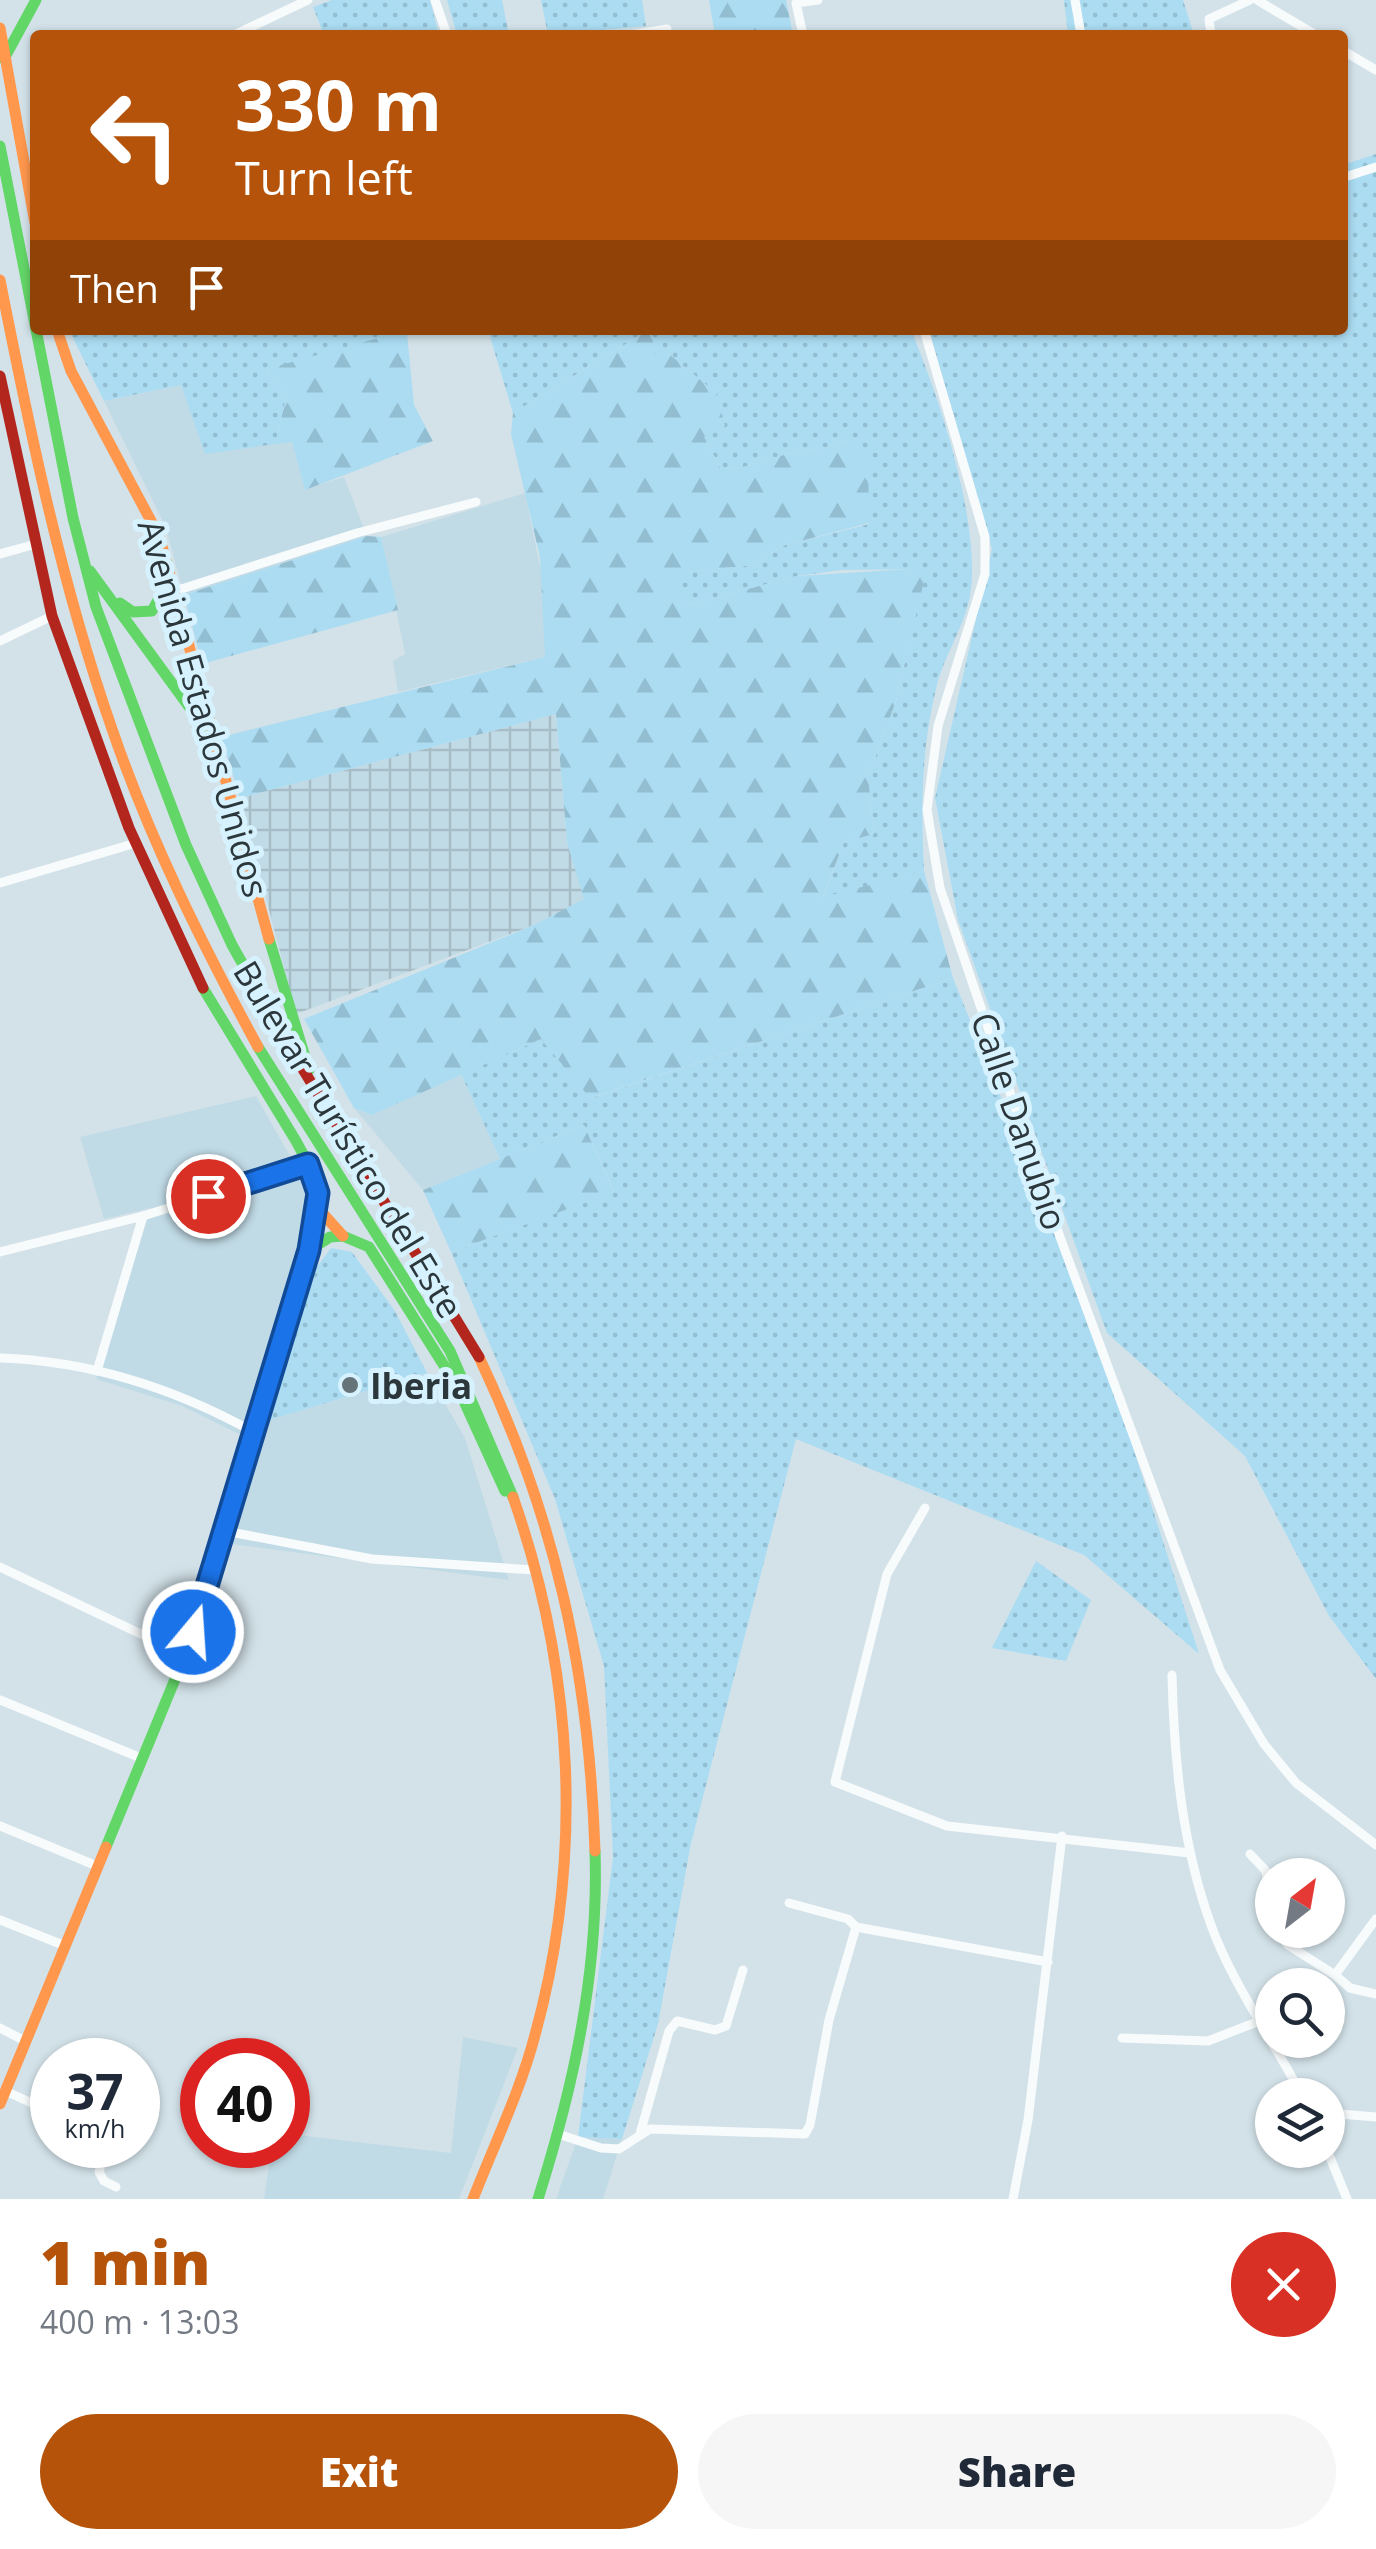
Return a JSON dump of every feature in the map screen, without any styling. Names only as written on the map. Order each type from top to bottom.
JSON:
[{"type":"main road","points":[[4,59],[36,0]]},
{"type":"main road","points":[[0,28],[30,197]]},
{"type":"main road","name":"Bulevar Turístico del Este","points":[[0,146],[30,298]]},
{"type":"main road","name":"Bulevar Turístico del Este","points":[[0,280],[72,606],[115,741],[169,872],[253,1041],[465,1380],[518,1510],[555,1650],[565,1715],[568,1863],[550,1979],[534,2040],[473,2199]]},
{"type":"main road","name":"Bulevar Turístico del Este","points":[[37,335],[82,561],[136,729],[249,982],[318,1100],[475,1346],[521,1446],[561,1569],[583,1675],[596,1845],[588,1993],[558,2134],[538,2199]]},
{"type":"main road","name":"Avenida Estados Unidos","points":[[59,335],[72,371],[148,509],[167,563],[279,976],[318,1100]]},
{"type":"main road","points":[[0,376],[4,409],[52,616],[136,843],[210,1002],[316,1178],[317,1207],[309,1250],[256,1434],[185,1655],[0,2104]]},
{"type":"main road","points":[[82,561],[218,745]]},
{"type":"main road","points":[[106,592],[133,612],[152,611],[164,587],[167,563]]},
{"type":"main road","points":[[317,1207],[326,1224],[369,1247],[457,1386],[494,1474],[518,1510]]},
{"type":"main road","points":[[309,1250],[330,1237],[343,1236]]},
{"type":"street","points":[[245,30],[308,0]]},
{"type":"street","points":[[435,0],[444,30]]},
{"type":"street","points":[[802,30],[796,3],[818,0]]},
{"type":"street","points":[[1075,0],[1080,30]]},
{"type":"street","points":[[1210,30],[1209,19],[1254,0],[1307,30]]},
{"type":"street","points":[[661,30],[667,29]]},
{"type":"street","points":[[1348,54],[1376,70]]},
{"type":"street","points":[[1348,176],[1376,167]]},
{"type":"street","name":"Calle Danubio","points":[[925,335],[984,537],[985,574],[938,726],[927,810],[940,888],[1053,1218],[1220,1670],[1264,1744],[1296,1782],[1376,1845]]},
{"type":"street","points":[[175,591],[357,533],[476,502]]},
{"type":"street","points":[[0,554],[36,544]]},
{"type":"street","points":[[0,640],[52,616]]},
{"type":"street","points":[[0,882],[136,843]]},
{"type":"street","points":[[0,1252],[143,1216],[308,1164]]},
{"type":"street","points":[[97,1371],[143,1216]]},
{"type":"street","points":[[0,1358],[60,1360],[194,1401],[256,1434]]},
{"type":"street","points":[[925,1508],[887,1574],[835,1782],[946,1826],[1190,1853]]},
{"type":"street","points":[[225,1531],[372,1560],[534,1570]]},
{"type":"street","points":[[0,1567],[185,1655]]},
{"type":"street","points":[[1172,1676],[1174,1754],[1190,1853],[1212,1928],[1255,2007]]},
{"type":"street","points":[[0,1700],[141,1758]]},
{"type":"street","points":[[0,1826],[97,1866]]},
{"type":"street","points":[[1013,2199],[1062,1836]]},
{"type":"street","points":[[1250,1854],[1255,1859]]},
{"type":"street","points":[[789,1903],[848,1918],[856,1928],[1048,1962]]},
{"type":"street","points":[[1340,1968],[1376,1919]]},
{"type":"street","points":[[0,1920],[64,1945]]},
{"type":"street","points":[[558,2134],[600,2148],[619,2149],[650,2130],[804,2134],[810,2125],[829,2020],[856,1928]]},
{"type":"street","points":[[1292,1948],[1322,1968]]},
{"type":"street","points":[[640,2134],[669,2031],[677,2021],[715,2030],[726,2026],[743,1970]]},
{"type":"street","points":[[1345,1984],[1376,1994]]},
{"type":"street","points":[[1122,2038],[1208,2041],[1255,2023]]},
{"type":"street","points":[[0,2028],[25,2040]]},
{"type":"street","points":[[5,2091],[30,2102]]},
{"type":"street","points":[[1345,2114],[1376,2116]]},
{"type":"street","points":[[100,2168],[104,2181],[116,2187]]},
{"type":"street","points":[[1334,2168],[1347,2199]]},
{"type":"shaded area","points":[[181,385],[292,442],[305,489],[344,477],[367,536],[184,595],[166,528],[104,401]]},
{"type":"shaded area","points":[[525,493],[545,591],[545,657],[398,692],[393,661],[405,654],[381,537]]},
{"type":"shaded area","points":[[556,714],[567,842],[585,899],[534,925],[296,1014],[240,798]]},
{"type":"shaded area","points":[[461,1074],[500,1159],[423,1190],[354,1108],[372,1115]]},
{"type":"shaded area","points":[[256,1096],[307,1186],[306,1224],[251,1440],[182,1406],[96,1379],[151,1208],[104,1219],[80,1137]]},
{"type":"shaded area","points":[[427,1373],[465,1438],[509,1580],[231,1544],[269,1420]]},
{"type":"shaded area","points":[[463,2037],[518,2048],[459,2199],[264,2199],[269,2168],[310,2168],[310,2137],[451,2153]]},
{"type":"shaded area","points":[[578,2137],[622,2139],[603,2199],[556,2199]]},
{"type":"green space","points":[[332,0],[430,0],[438,30],[322,30],[313,7]]},
{"type":"green space","points":[[447,0],[502,0],[508,30],[456,30]]},
{"type":"green space","points":[[541,0],[642,0],[646,26],[547,30]]},
{"type":"green space","points":[[709,0],[786,0],[792,30],[714,30]]},
{"type":"green space","points":[[1064,0],[1183,0],[1192,30],[1067,30]]},
{"type":"green space","points":[[1376,154],[1376,1679],[1329,1616],[1245,1456],[1107,1333],[958,920],[935,798],[992,549],[930,335],[1348,335],[1348,163]]},
{"type":"green space","points":[[71,335],[396,335],[267,369],[286,399],[275,444],[205,454],[181,385],[104,401]]},
{"type":"green space","points":[[389,335],[407,335],[414,405],[433,441],[305,490],[292,442],[275,444],[286,399],[267,369]]},
{"type":"green space","points":[[490,335],[641,335],[513,413]]},
{"type":"green space","points":[[641,335],[653,335],[653,353],[669,354],[716,393],[725,426],[704,437],[721,469],[849,440],[868,454],[869,523],[782,546],[753,565],[686,572],[676,600],[692,604],[797,576],[927,568],[896,701],[868,777],[874,834],[844,842],[823,897],[924,871],[953,978],[590,1098],[541,1039],[372,1115],[354,1108],[304,1019],[534,925],[584,899],[567,842],[556,714],[240,798],[221,737],[545,657],[540,557],[511,434],[513,413]]},
{"type":"green space","points":[[653,335],[913,335],[956,462],[972,567],[967,608],[939,677],[927,734],[924,871],[823,898],[844,842],[874,834],[868,777],[896,701],[926,569],[842,570],[797,576],[692,604],[675,600],[685,572],[753,565],[782,546],[869,524],[849,440],[721,469],[704,437],[716,393],[669,354],[653,354]]},
{"type":"green space","points":[[367,536],[381,537],[398,610],[202,664],[184,595]]},
{"type":"green space","points":[[953,978],[1099,1341],[1199,1654],[1084,1555],[796,1439],[691,1843],[658,2024],[622,2139],[578,2137],[613,1857],[604,1666],[555,1499],[451,1252],[614,1191],[584,1125],[500,1159],[461,1074],[541,1039],[591,1098]]},
{"type":"green space","points":[[584,1125],[614,1192],[451,1252],[423,1190]]},
{"type":"green space","points":[[331,1248],[352,1252],[395,1311],[427,1373],[269,1420],[316,1268]]},
{"type":"green space","points":[[1036,1561],[1091,1600],[1066,1661],[992,1648]]},
{"type":"traffic: fast","points":[[4,59],[36,0]]},
{"type":"traffic: fast","points":[[0,146],[30,299]]},
{"type":"traffic: fast","points":[[37,335],[73,518],[96,607],[186,845],[232,945],[293,1053]]},
{"type":"traffic: fast","points":[[120,603],[133,612],[152,611],[165,587],[167,563]]},
{"type":"traffic: fast","points":[[90,571],[217,745]]},
{"type":"traffic: fast","points":[[269,939],[309,1070]]},
{"type":"traffic: fast","points":[[106,1847],[185,1655],[257,1434],[309,1250],[318,1193],[316,1178],[296,1141],[203,988]]},
{"type":"traffic: fast","points":[[258,1047],[450,1351],[513,1497]]},
{"type":"traffic: fast","points":[[309,1250],[330,1237],[343,1236],[369,1247],[457,1386],[505,1491]]},
{"type":"traffic: fast","points":[[538,2199],[582,2027],[593,1940],[595,1851]]},
{"type":"traffic: slow","points":[[0,28],[30,195]]},
{"type":"traffic: slow","points":[[0,280],[62,563],[112,729],[178,891],[258,1047]]},
{"type":"traffic: slow","points":[[59,335],[71,371],[159,536],[269,939]]},
{"type":"traffic: slow","points":[[317,1207],[343,1236]]},
{"type":"traffic: slow","points":[[479,1357],[529,1477],[564,1598],[585,1721],[595,1851]]},
{"type":"traffic: slow","points":[[473,2199],[535,2035],[551,1968],[566,1832],[560,1697],[549,1629],[513,1497]]},
{"type":"traffic: slow","points":[[0,2104],[106,1847]]},
{"type":"traffic: jam","points":[[0,376],[52,616],[129,828],[203,988]]},
{"type":"traffic: jam","points":[[293,1053],[479,1357]]},
{"type":"place","name":"Iberia","points":[[350,1385]]},
{"type":"route","points":[[193,1632],[255,1440],[305,1265],[318,1193],[308,1164],[208,1196]]}]
